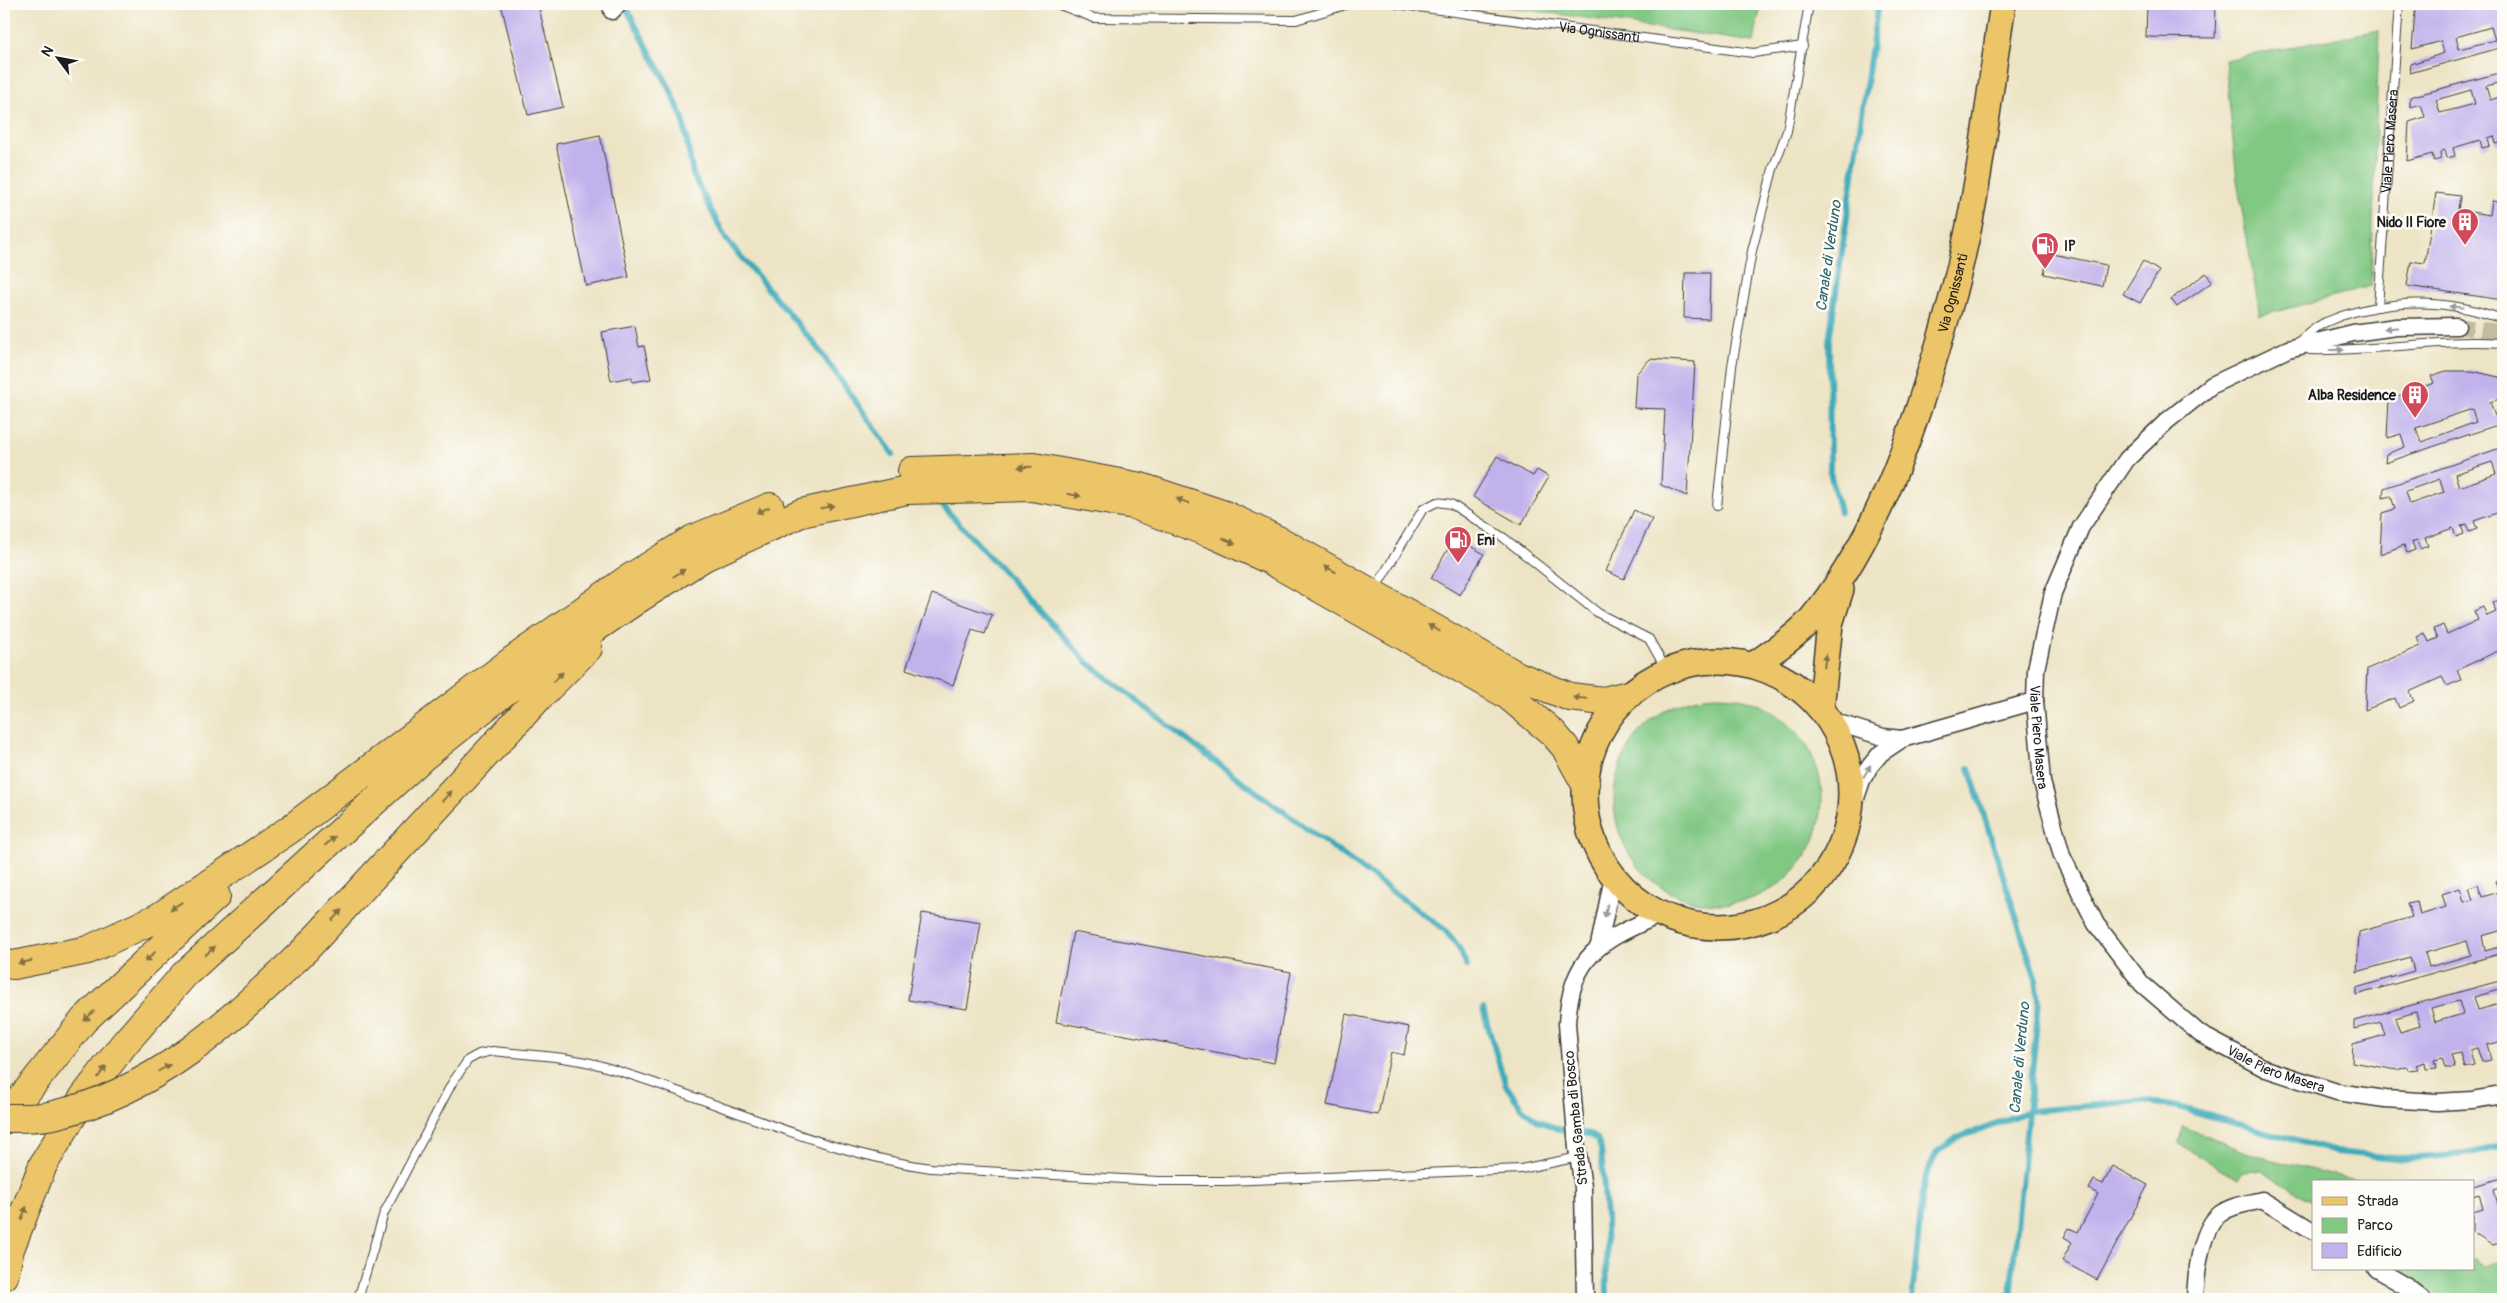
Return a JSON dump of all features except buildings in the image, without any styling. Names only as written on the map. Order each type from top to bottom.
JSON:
[{"type":"highway","points":[[4,964],[14,964],[88,950],[159,917],[289,830],[513,660],[625,581],[693,539],[796,496],[904,471],[1034,467],[1141,487],[1225,515],[1280,541],[1518,676],[1570,697],[1603,701],[1628,696]]},
{"type":"highway","points":[[4,1276],[10,1250],[43,1165],[83,1098],[124,1044],[184,975],[424,756],[522,678],[638,598],[704,557],[801,513],[908,490],[1032,487],[1134,505],[1216,535],[1270,560],[1506,694],[1553,733],[1565,748],[1585,783]]},
{"type":"highway","points":[[4,1119],[52,1116],[116,1095],[185,1056],[243,1010],[304,951],[540,696],[638,598]]},
{"type":"highway","points":[[4,1119],[84,1020],[163,944],[289,830]]},
{"type":"main road","name":"Via Ognissanti","points":[[1753,665],[1786,642],[1811,619],[1849,566],[1870,529],[1904,451],[1939,345],[1972,210],[2002,4]]},
{"type":"main road","name":"Via Ognissanti","points":[[1825,715],[1830,624],[1849,566]]},
{"type":"main road","points":[[1731,661],[1753,665],[1786,680],[1802,690],[1825,715],[1837,733],[1847,760],[1851,788],[1850,816],[1844,836],[1826,873],[1812,889],[1779,913],[1740,926],[1698,927],[1659,915],[1634,898],[1612,877],[1603,863],[1590,833],[1585,808],[1585,783],[1594,744],[1614,710],[1646,682],[1667,671],[1687,664],[1731,661]]},
{"type":"street","name":"Viale Piero Masera","points":[[2457,326],[2396,327],[2353,333],[2288,349],[2212,385],[2167,421],[2127,458],[2081,527],[2053,593],[2036,669],[2035,701],[2042,782],[2066,864],[2096,924],[2142,984],[2200,1034],[2266,1068],[2337,1092],[2385,1099],[2437,1102],[2472,1100],[2503,1095]]},
{"type":"street","points":[[1850,816],[1862,780],[1870,766],[1881,753],[1902,739],[2035,701]]},
{"type":"street","points":[[1825,715],[1883,737],[1902,739]]},
{"type":"street","name":"Strada Gamba di Bosco","points":[[1599,945],[1612,877]]},
{"type":"street","name":"Strada Gamba di Bosco","points":[[1585,1299],[1583,1187],[1578,1153],[1567,1024],[1568,1005],[1573,983],[1585,962],[1599,945],[1659,915]]},
{"type":"street","points":[[2195,1299],[2196,1272],[2211,1225],[2219,1214],[2234,1206],[2262,1200],[2312,1231]]},
{"type":"street","points":[[2378,1270],[2407,1287],[2422,1299]]},
{"type":"lane","points":[[1057,4],[1094,18],[1296,20],[1349,4]]},
{"type":"lane","name":"Via Ognissanti","points":[[1396,4],[1753,53],[1803,46]]},
{"type":"lane","points":[[1717,506],[1732,366],[1752,251],[1773,169],[1787,131],[1810,4]]},
{"type":"lane","name":"Viale Piero Masera","points":[[2378,307],[2398,4]]},
{"type":"lane","points":[[2288,349],[2324,323],[2344,315],[2378,307],[2416,304],[2462,307],[2503,319]]},
{"type":"lane","points":[[2288,349],[2342,350],[2478,341],[2503,343]]},
{"type":"lane","points":[[1373,593],[1423,509],[1437,502],[1451,504],[1504,538],[1598,613],[1649,639],[1667,671]]},
{"type":"lane","points":[[358,1299],[384,1213],[452,1083],[468,1060],[479,1054],[493,1051],[601,1065],[797,1133],[900,1163],[932,1168],[1158,1181],[1227,1181],[1521,1169],[1578,1153]]},
{"type":"green space","points":[[1487,4],[1761,4],[1754,42]]},
{"type":"green space","points":[[2379,30],[2371,286],[2260,316],[2237,180],[2225,60]]},
{"type":"green space","points":[[1708,696],[1728,696],[1758,703],[1776,713],[1792,726],[1805,742],[1815,760],[1822,790],[1822,810],[1815,840],[1805,858],[1792,874],[1776,887],[1758,897],[1728,904],[1708,904],[1678,897],[1652,881],[1637,866],[1621,840],[1614,810],[1614,790],[1621,760],[1637,734],[1652,719],[1678,703]]},
{"type":"green space","points":[[2182,1126],[2256,1156],[2355,1180],[2312,1180],[2312,1201],[2262,1171],[2242,1172],[2238,1179],[2179,1144]]},
{"type":"green space","points":[[2474,1258],[2485,1265],[2503,1260],[2503,1299],[2444,1299],[2397,1270],[2474,1270]]},
{"type":"waterway","points":[[624,4],[669,87],[683,119],[693,175],[726,239],[817,347],[893,454]]},
{"type":"waterway","name":"Canale di Verduno","points":[[1840,512],[1830,472],[1829,341],[1878,4]]},
{"type":"waterway","points":[[940,503],[1087,662],[1205,754],[1445,930],[1458,946],[1467,966]]},
{"type":"waterway","name":"Canale di Verduno","points":[[1969,768],[2036,980],[2039,1000],[2010,1299]]},
{"type":"waterway","points":[[1483,1009],[1505,1084],[1522,1108],[1538,1121],[1559,1129],[1590,1134],[1597,1139],[1601,1149],[1606,1216],[1607,1299]]},
{"type":"waterway","points":[[1912,1299],[1924,1181],[1937,1152],[1957,1138],[2029,1111],[2142,1101],[2179,1107],[2336,1152],[2404,1159],[2465,1154],[2503,1146]]},
{"type":"tunnel","points":[[2457,326],[2503,333]]},
{"type":"place","name":"Nido Il Fiore","points":[[2465,246]]},
{"type":"place","name":"IP","points":[[2045,270]]},
{"type":"place","name":"Alba Residence","points":[[2415,419]]},
{"type":"place","name":"Eni","points":[[1458,564]]}]
